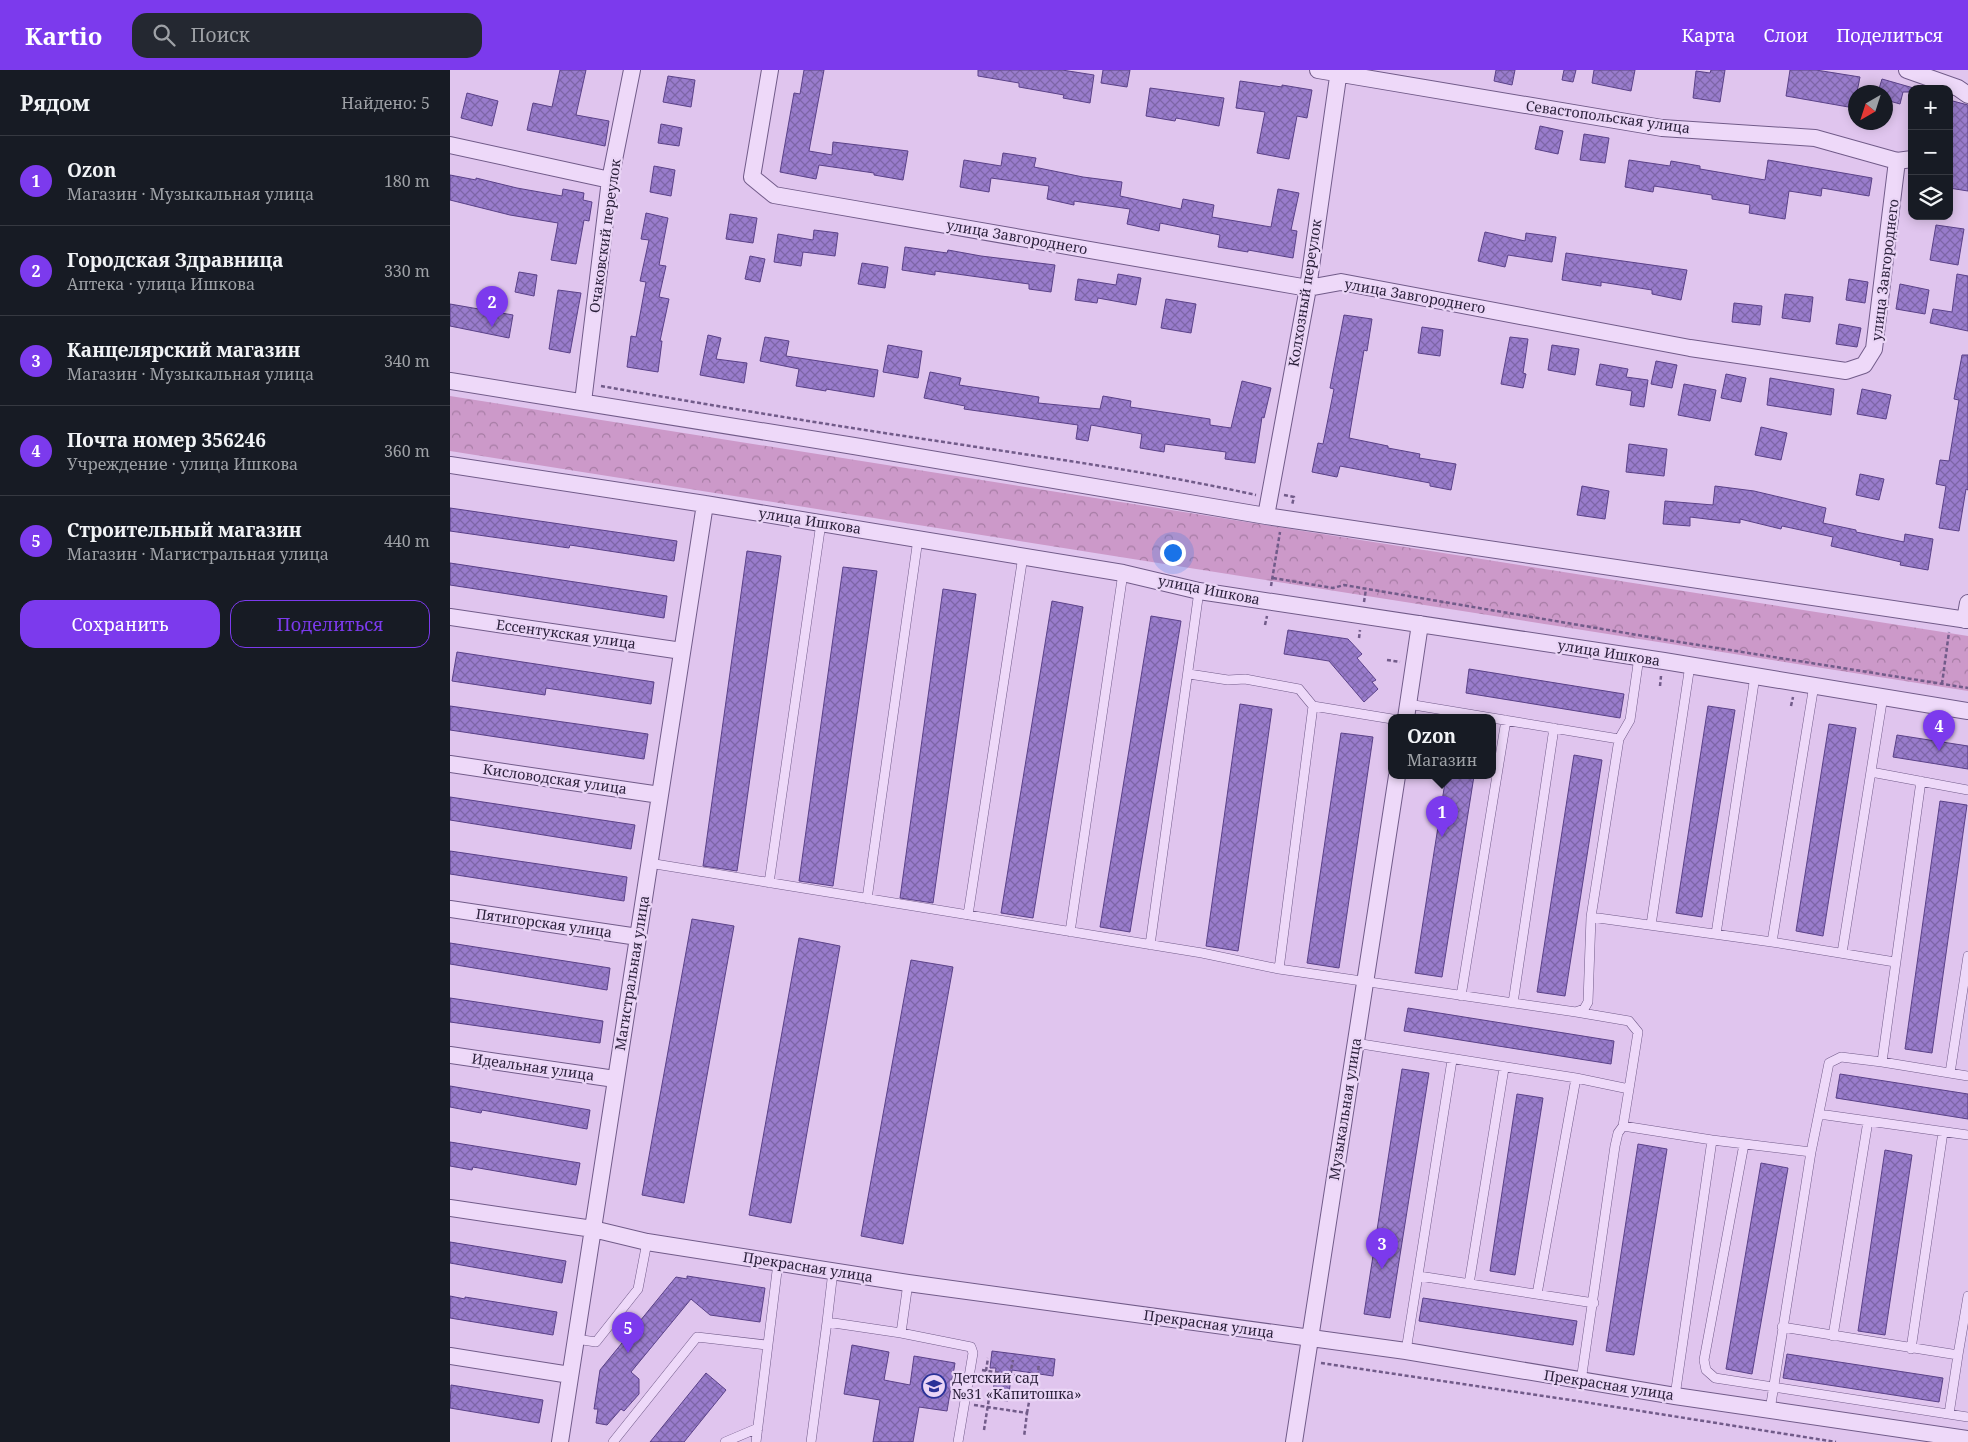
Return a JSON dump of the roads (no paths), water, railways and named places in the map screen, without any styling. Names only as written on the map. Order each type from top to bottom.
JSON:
[{"type":"street","name":"Очаковский переулок","points":[[583,402],[610,180],[632,70]]},
{"type":"street","name":"улица Завгороднего","points":[[770,70],[752,177],[774,195],[1308,288],[1341,282],[1690,348],[1846,371],[1864,366],[1874,349],[1905,160]]},
{"type":"street","name":"Севастопольская улица","points":[[1318,70],[1339,72],[1662,128],[1815,138],[1905,160]]},
{"type":"street","points":[[1908,70],[1958,93]]},
{"type":"street","name":"Колхозный переулок","points":[[1266,516],[1308,288],[1339,72]]},
{"type":"street","points":[[450,146],[610,180]]},
{"type":"street","points":[[450,382],[583,402],[1266,516],[1966,620],[1968,603]]},
{"type":"street","name":"улица Ишкова","points":[[450,465],[1023,556],[1124,573],[1199,591],[1639,657],[1968,711]]},
{"type":"street","name":"Магистральная улица","points":[[560,1442],[705,504]]},
{"type":"street","name":"Ессентукская улица","points":[[450,617],[682,651]]},
{"type":"street","points":[[1407,711],[1420,624]]},
{"type":"street","name":"Кисловодская улица","points":[[450,764],[660,795]]},
{"type":"street","name":"Музыкальная улица","points":[[1294,1442],[1397,779]]},
{"type":"street","name":"Пятигорская улица","points":[[450,910],[638,937]]},
{"type":"street","name":"Идеальная улица","points":[[450,1055],[615,1079]]},
{"type":"street","name":"Прекрасная улица","points":[[450,1208],[593,1229],[647,1242],[908,1283],[1406,1351],[1675,1396],[1968,1439]]},
{"type":"street","points":[[450,1356],[570,1375]]},
{"type":"lane","points":[[769,883],[821,523]]},
{"type":"lane","points":[[867,899],[918,539]]},
{"type":"lane","points":[[968,915],[1023,556]]},
{"type":"lane","points":[[1070,932],[1124,573]]},
{"type":"lane","points":[[1150,945],[1199,591]]},
{"type":"lane","points":[[1576,1012],[1584,1009],[1588,1002],[1591,917],[1619,739],[1630,720],[1639,657]]},
{"type":"lane","points":[[1651,925],[1690,666]]},
{"type":"lane","points":[[1189,674],[1228,680],[1245,679],[1299,689],[1314,706],[1388,718]]},
{"type":"lane","points":[[1716,934],[1755,676]]},
{"type":"lane","points":[[1772,942],[1814,685]]},
{"type":"lane","points":[[1842,953],[1883,696]]},
{"type":"lane","points":[[1279,969],[1314,706]]},
{"type":"lane","points":[[1407,711],[1440,714]]},
{"type":"lane","points":[[1496,719],[1619,739]]},
{"type":"lane","points":[[1460,996],[1506,720]]},
{"type":"lane","points":[[1513,1003],[1554,728]]},
{"type":"lane","points":[[1871,772],[1968,790]]},
{"type":"lane","points":[[1882,1062],[1921,781]]},
{"type":"lane","points":[[649,863],[1202,953],[1279,969],[1629,1021],[1638,1032],[1623,1126],[1618,1133],[1615,1146],[1594,1303],[1581,1381]]},
{"type":"lane","points":[[1591,917],[1772,942],[1895,962]]},
{"type":"lane","points":[[1950,1073],[1968,956]]},
{"type":"lane","points":[[1355,1043],[1452,1060],[1576,1078],[1629,1089]]},
{"type":"lane","points":[[1770,1410],[1772,1387],[1811,1152],[1830,1063],[1840,1057],[1968,1076]]},
{"type":"lane","points":[[1406,1351],[1452,1060]]},
{"type":"lane","points":[[1470,1284],[1504,1068]]},
{"type":"lane","points":[[1537,1294],[1576,1078]]},
{"type":"lane","points":[[1819,1114],[1968,1135]]},
{"type":"lane","points":[[1833,1336],[1868,1121]]},
{"type":"lane","points":[[1623,1126],[1712,1140],[1811,1152]]},
{"type":"lane","points":[[1911,1349],[1943,1132]]},
{"type":"lane","points":[[1675,1396],[1712,1140]]},
{"type":"lane","points":[[1744,1144],[1704,1360],[1706,1370],[1715,1378],[1968,1417]]},
{"type":"lane","points":[[576,1339],[596,1342],[638,1289],[647,1242]]},
{"type":"lane","points":[[756,1442],[778,1263]]},
{"type":"lane","points":[[811,1442],[833,1271]]},
{"type":"lane","points":[[1419,1276],[1594,1303]]},
{"type":"lane","points":[[901,1332],[908,1283]]},
{"type":"lane","points":[[1949,1414],[1968,1296]]},
{"type":"lane","points":[[827,1322],[901,1332],[970,1347],[973,1353],[958,1442]]},
{"type":"lane","points":[[1782,1327],[1958,1355]]},
{"type":"lane","points":[[613,1442],[697,1337],[767,1345]]},
{"type":"lane","points":[[725,1442],[758,1428]]},
{"type":"place","name":"Городская Здравница","points":[[492,327]]},
{"type":"place","name":"Почта номер 356246","points":[[1939,751]]},
{"type":"place","name":"Ozon","points":[[1442,837]]},
{"type":"place","name":"Канцелярский магазин","points":[[1382,1269]]},
{"type":"place","name":"Строительный магазин","points":[[628,1353]]},
{"type":"place","name":"Детский сад №31 «Капитошка»","points":[[934,1386]]}]
